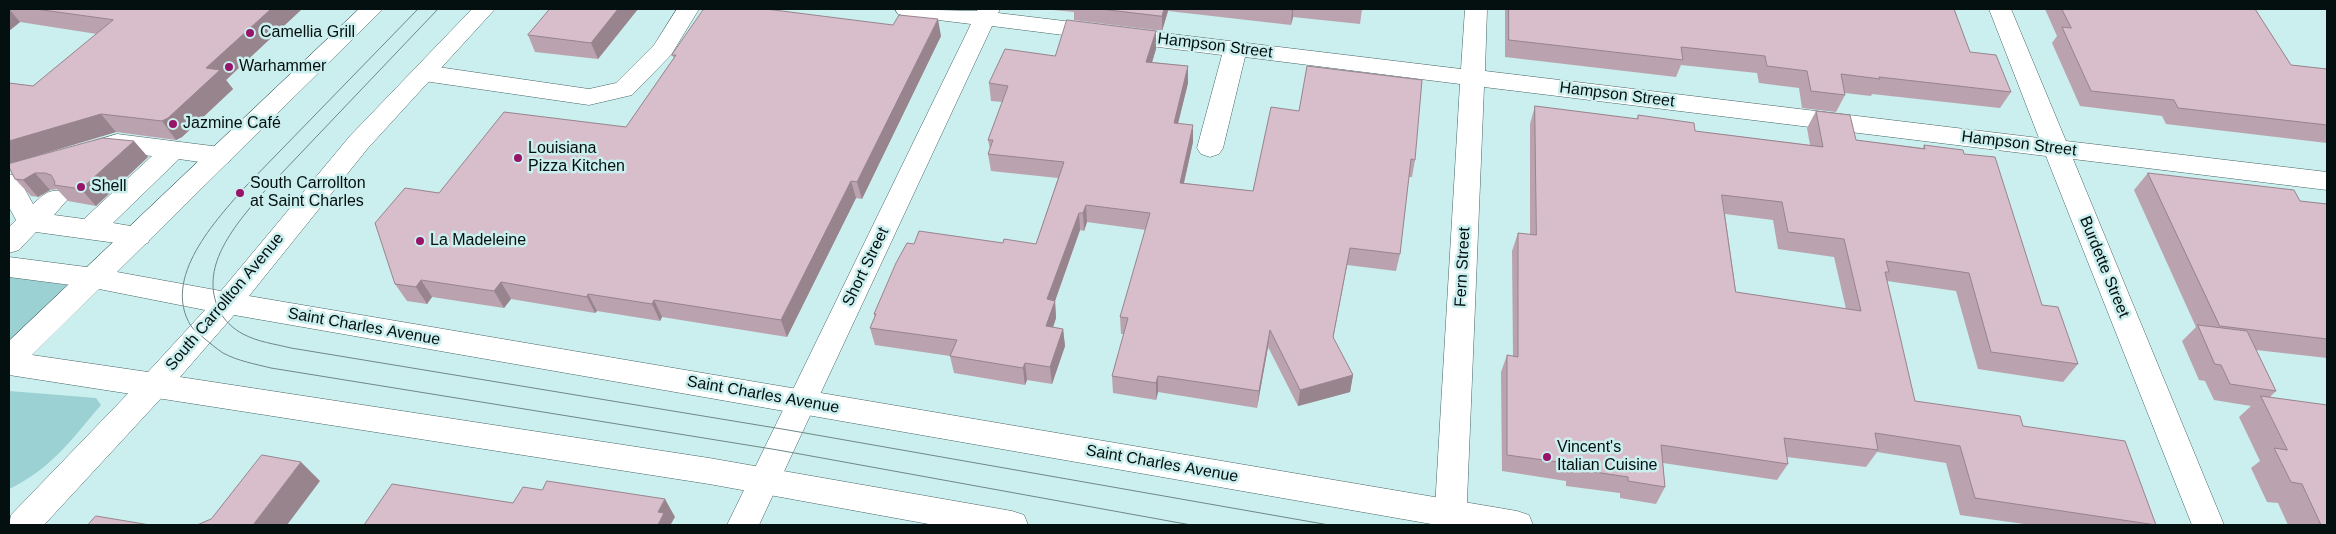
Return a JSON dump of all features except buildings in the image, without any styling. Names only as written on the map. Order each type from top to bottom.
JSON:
[{"type":"street","points":[[9,361],[372,9]]},
{"type":"street","name":"South Carrollton Avenue","points":[[23,525],[154,386],[226,304],[359,142],[484,9]]},
{"type":"street","points":[[424,73],[589,96],[624,89],[663,50],[688,9]]},
{"type":"street","name":"Hampson Street","points":[[906,9],[987,14],[1235,49],[2327,181]]},
{"type":"street","name":"Fern Street","points":[[1450,520],[1476,9]]},
{"type":"street","name":"Burdette Street","points":[[2000,9],[2208,525]]},
{"type":"street","name":"Short Street","points":[[742,525],[987,14]]},
{"type":"street","points":[[1210,148],[1235,49]]},
{"type":"street","points":[[86,160],[116,143],[220,156]]},
{"type":"street","points":[[90,229],[174,150]]},
{"type":"street","points":[[15,175],[15,236]]},
{"type":"street","points":[[15,236],[55,199]]},
{"type":"street","points":[[15,236],[90,229],[138,236]]},
{"type":"street","name":"Saint Charles Avenue","points":[[9,267],[94,278],[226,304],[802,401],[1450,520],[1517,525]]},
{"type":"street","points":[[9,361],[154,386],[764,481],[1012,525]]},
{"type":"shaded area","points":[[9,277],[67,285],[9,341]]},
{"type":"shaded area","points":[[9,391],[96,398],[101,405],[70,442],[49,463],[9,489]]},
{"type":"tram line","points":[[418,9],[246,186],[221,215],[196,251],[187,270],[183,289],[184,308],[192,328],[223,353],[271,368],[778,450],[1191,525]]},
{"type":"tram line","points":[[438,9],[259,197],[230,235],[216,264],[213,279],[214,294],[223,317],[239,332],[261,341],[291,348],[788,430],[1329,525]]},
{"type":"place","name":"Camellia Grill","points":[[250,33]]},
{"type":"place","name":"Warhammer","points":[[229,67]]},
{"type":"place","name":"Jazmine Café","points":[[173,124]]},
{"type":"place","name":"Louisiana Pizza Kitchen","points":[[518,158]]},
{"type":"place","name":"Shell","points":[[81,187]]},
{"type":"place","name":"South Carrollton at Saint Charles","points":[[240,193]]},
{"type":"place","name":"La Madeleine","points":[[420,241]]},
{"type":"place","name":"Vincent's Italian Cuisine","points":[[1547,457]]}]
